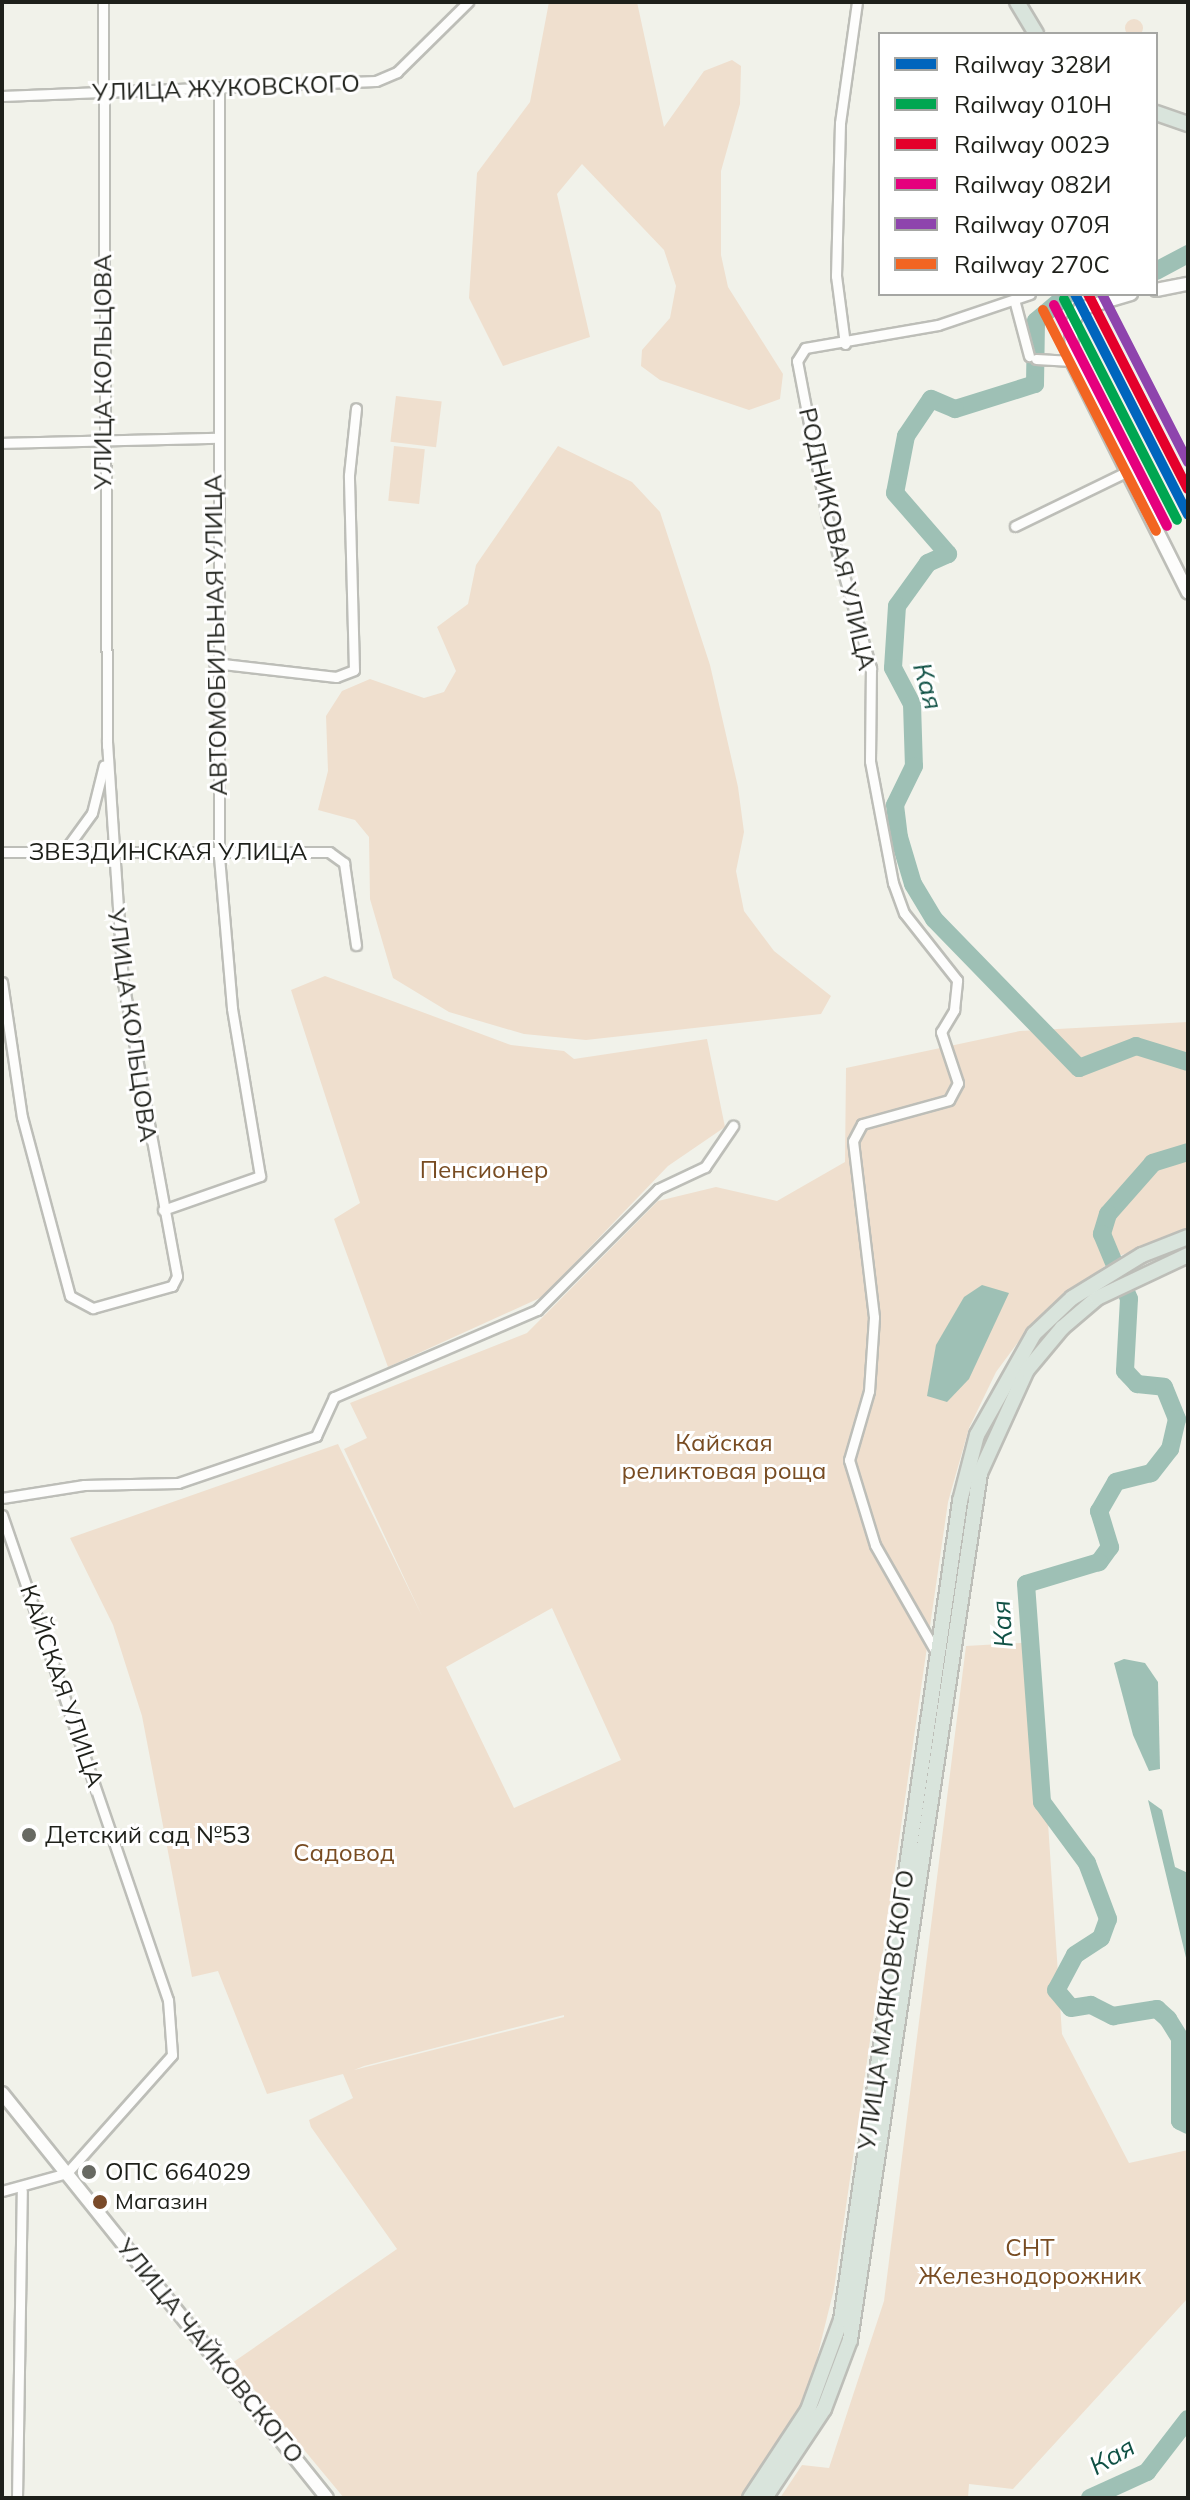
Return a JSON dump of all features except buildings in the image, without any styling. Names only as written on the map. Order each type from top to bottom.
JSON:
[{"type":"main road","points":[[1017,2],[1035,32]]},
{"type":"main road","points":[[1158,114],[1188,124]]},
{"type":"main road","name":"УЛИЦА МАЯКОВСКОГО","points":[[750,2498],[808,2410],[841,2320],[960,1501],[977,1435],[1001,1385],[1034,1334],[1089,1284],[1142,1255],[1188,1237]]},
{"type":"main road","name":"УЛИЦА МАЯКОВСКОГО","points":[[765,2498],[824,2409],[850,2340],[952,1638],[974,1501],[994,1434],[1044,1348],[1097,1298],[1188,1255]]},
{"type":"street","name":"УЛИЦА КОЛЬЦОВА","points":[[2,982],[22,1117],[70,1296],[93,1308],[172,1286],[177,1276],[123,983],[109,854],[103,441],[103,2]]},
{"type":"street","name":"УЛИЦА ЖУКОВСКОГО","points":[[2,96],[219,92],[376,81],[397,72],[468,2]]},
{"type":"street","points":[[857,2],[840,123],[836,276],[845,344],[1015,303],[1027,296]]},
{"type":"street","name":"АВТОМОБИЛЬНАЯ УЛИЦА","points":[[163,1210],[260,1176],[232,1008],[219,857],[214,663],[214,438],[219,92]]},
{"type":"street","points":[[1158,290],[1188,284]]},
{"type":"street","points":[[1124,296],[1080,309],[1071,326],[1072,361],[1188,593]]},
{"type":"street","points":[[1015,303],[1033,356],[1072,361]]},
{"type":"street","name":"РОДНИКОВАЯ УЛИЦА","points":[[845,344],[805,348],[797,370],[827,518],[871,668],[870,761],[904,913],[957,980],[941,1041],[958,1083],[937,1108],[862,1124],[854,1156],[874,1317],[869,1391],[849,1460],[875,1545],[937,1655]]},
{"type":"street","points":[[214,663],[336,677],[354,670],[349,475],[356,408]]},
{"type":"street","points":[[2,443],[214,438]]},
{"type":"street","points":[[1015,526],[1126,472]]},
{"type":"street","name":"УЛИЦА КОЛЬЦОВА","points":[[63,853],[92,813],[107,742]]},
{"type":"street","name":"ЗВЕЗДИНСКАЯ УЛИЦА","points":[[2,852],[219,857],[329,852],[344,863],[356,945]]},
{"type":"street","points":[[2,1498],[84,1485],[178,1483],[316,1436],[334,1397],[537,1310],[658,1189],[705,1167],[733,1126]]},
{"type":"street","name":"КАЙСКАЯ УЛИЦА","points":[[2,1515],[168,2000],[172,2055],[67,2173],[22,2191],[2,2191]]},
{"type":"street","name":"УЛИЦА ЧАЙКОВСКОГО","points":[[2,2093],[327,2498]]},
{"type":"street","points":[[17,2498],[22,2191]]},
{"type":"green space","points":[[549,2],[637,2],[664,127],[704,71],[732,60],[741,66],[740,104],[721,171],[721,255],[728,287],[783,374],[780,399],[749,410],[660,380],[641,366],[642,350],[670,318],[676,286],[664,250],[582,164],[557,194],[590,337],[503,366],[469,298],[477,173],[530,102]]},
{"type":"green space","points":[[1134,19],[1142,25],[1141,32],[1127,32],[1125,28]]},
{"type":"green space","points":[[396,396],[442,402],[436,447],[390,442]]},
{"type":"green space","points":[[394,446],[425,449],[419,504],[388,501]]},
{"type":"green space","points":[[558,446],[632,482],[660,512],[710,665],[738,787],[744,832],[736,871],[744,911],[774,951],[831,996],[821,1014],[586,1040],[524,1034],[449,1012],[393,978],[370,899],[369,837],[355,820],[318,810],[328,771],[326,716],[342,691],[370,679],[424,698],[444,692],[456,671],[437,627],[468,604],[476,565]]},
{"type":"green space","name":"Пенсионер","points":[[325,976],[511,1045],[564,1051],[574,1059],[707,1039],[725,1127],[668,1166],[542,1297],[388,1367],[334,1219],[360,1203],[291,990]]},
{"type":"green space","name":"Кайская реликтовая роща","points":[[1188,1022],[1188,1231],[1116,1257],[1033,1322],[996,1372],[969,1428],[948,1502],[834,2289],[811,2382],[786,2435],[746,2498],[344,2498],[232,2363],[397,2249],[311,2127],[309,2120],[353,2098],[343,2074],[267,2094],[218,1971],[192,1977],[142,1716],[113,1625],[70,1538],[338,1444],[422,1616],[344,1449],[367,1438],[350,1403],[527,1333],[658,1201],[716,1187],[777,1201],[845,1162],[846,1068],[1020,1031]],"holes":[[[552,1608],[621,1760],[514,1808],[446,1667]],[[564,2017],[354,2070],[364,2066]]]},
{"type":"green space","name":"СНТ Железнодорожник","points":[[1036,1642],[1062,2034],[1129,2163],[1188,2150],[1188,2298],[1013,2489],[969,2484],[968,2498],[780,2498],[802,2465],[829,2468],[884,2301],[966,1646]]},
{"type":"water","points":[[982,1285],[1009,1293],[969,1379],[947,1402],[927,1396],[936,1345],[964,1297]]},
{"type":"water","points":[[1124,1659],[1145,1663],[1158,1682],[1160,1769],[1149,1771],[1133,1735],[1114,1663]]},
{"type":"water","points":[[1148,1800],[1162,1810],[1175,1867],[1188,1873],[1188,1966]]},
{"type":"waterway","name":"Кая","points":[[1158,270],[1188,254]]},
{"type":"waterway","name":"Кая","points":[[1066,296],[1036,321],[1035,384],[955,409],[931,399],[906,436],[895,493],[948,554],[928,563],[897,606],[893,668],[912,704],[914,766],[895,805],[899,837],[913,884],[934,919],[1079,1068],[1136,1046],[1188,1062]]},
{"type":"waterway","name":"Кая","points":[[1188,1152],[1153,1163],[1108,1214],[1102,1234],[1129,1299],[1125,1371],[1137,1384],[1164,1387],[1177,1419],[1170,1449],[1151,1473],[1116,1482],[1099,1511],[1110,1547],[1099,1562],[1026,1584],[1042,1802],[1087,1863],[1108,1919],[1101,1938],[1075,1955],[1056,1990],[1071,2008],[1091,2005],[1113,2016],[1157,2009],[1168,2019],[1180,2038],[1180,2121],[1188,2125]]},
{"type":"waterway","name":"Кая","points":[[1090,2498],[1147,2472],[1188,2419]]},
{"type":"rail line","name":"328И","points":[[1076,296],[1188,515]]},
{"type":"rail line","name":"002Э","points":[[1089,296],[1188,489]]},
{"type":"rail line","name":"070Я","points":[[1103,296],[1188,462]]},
{"type":"rail line","name":"010Н","points":[[1064,299],[1177,520]]},
{"type":"rail line","name":"082И","points":[[1054,305],[1167,526]]},
{"type":"rail line","name":"270С","points":[[1043,310],[1156,531]]},
{"type":"place","name":"Детский сад №53","points":[[29,1835]]},
{"type":"place","name":"ОПС 664029","points":[[89,2172]]},
{"type":"place","name":"Магазин","points":[[100,2202]]},
{"type":"park label","name":"Садовод","points":[[344,1853]]}]
